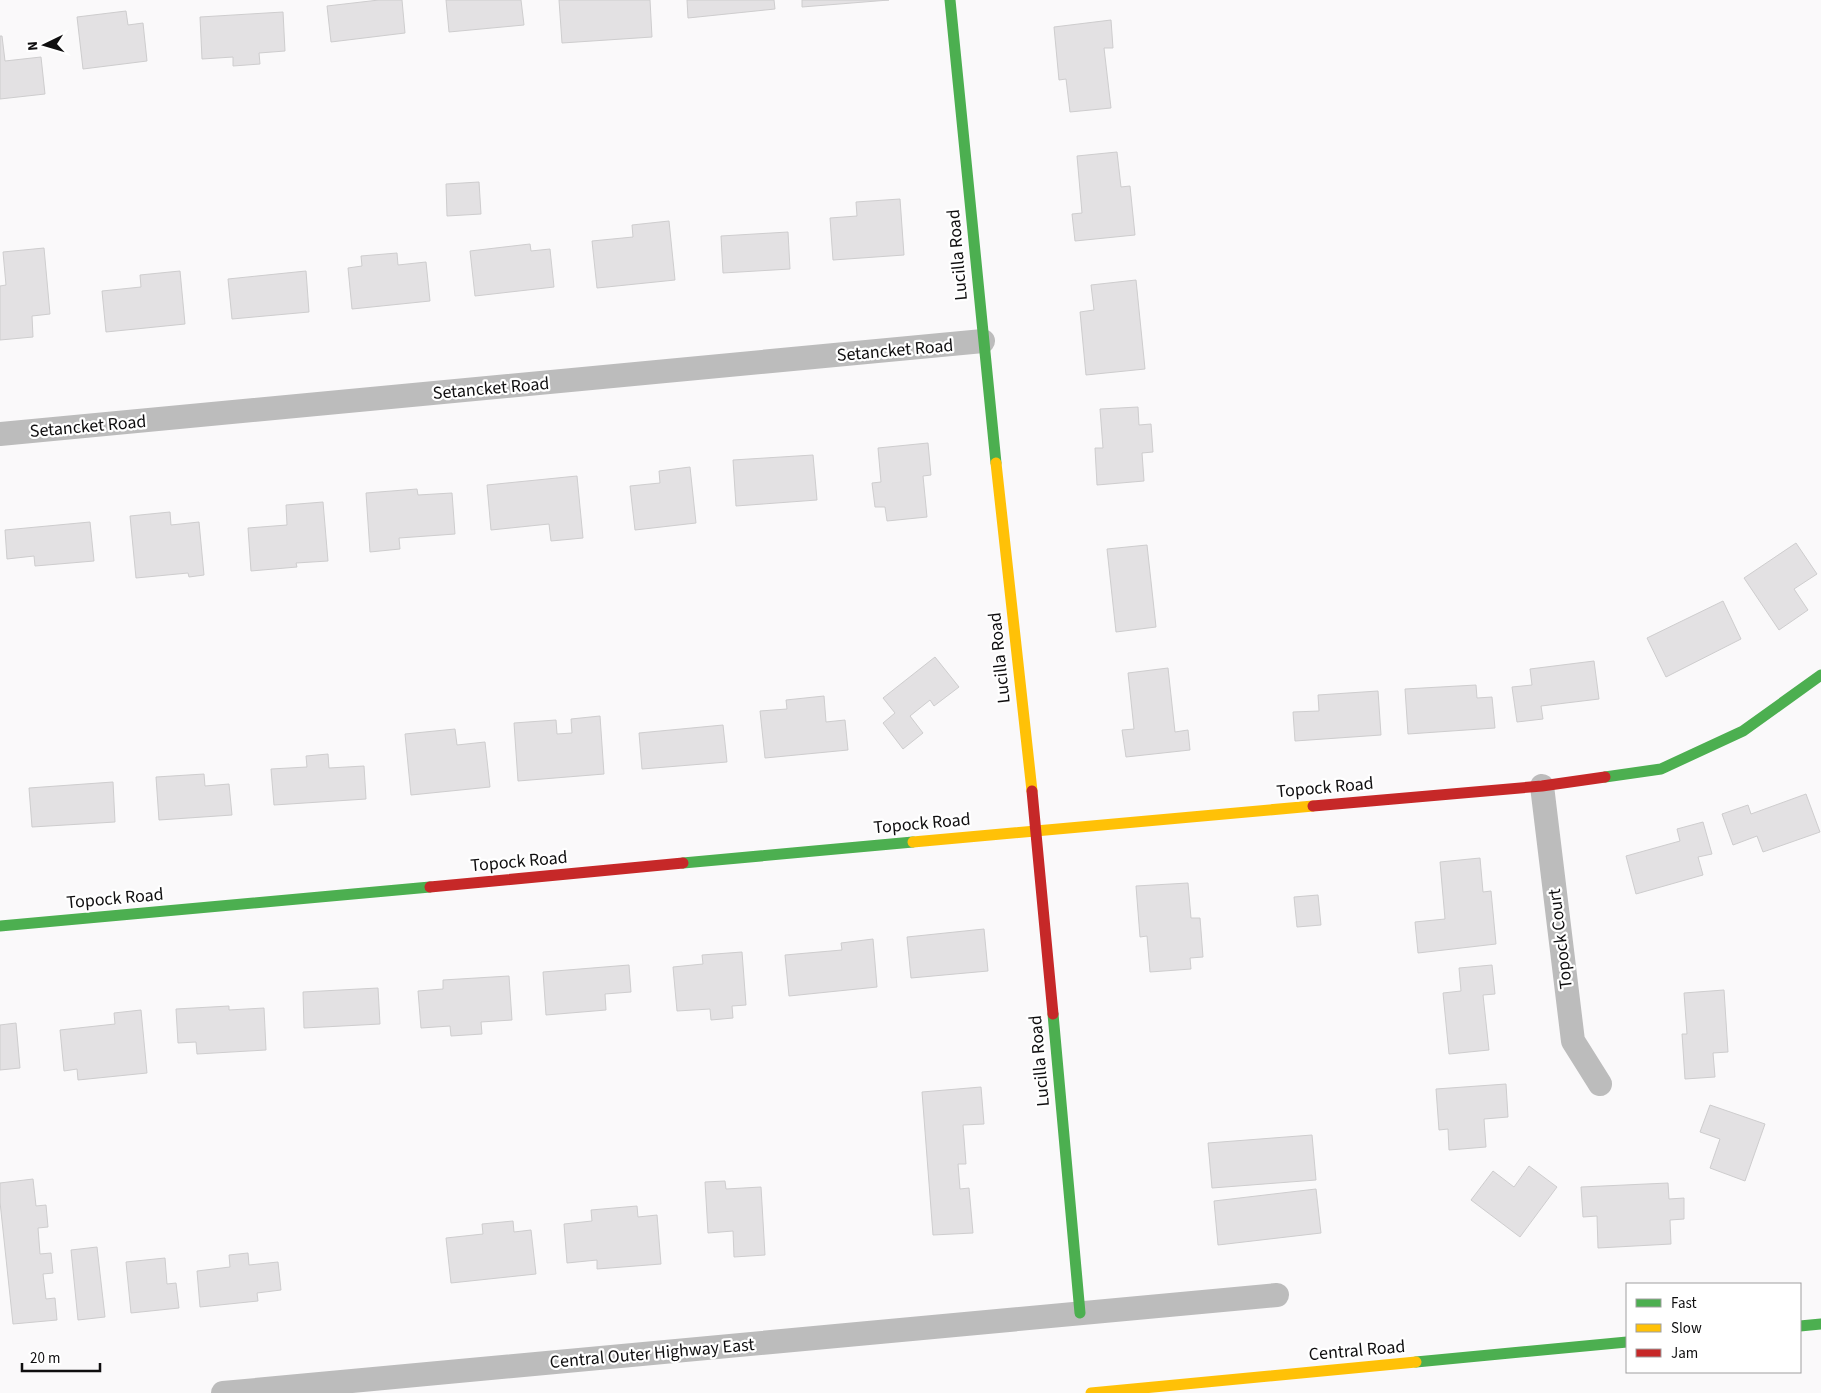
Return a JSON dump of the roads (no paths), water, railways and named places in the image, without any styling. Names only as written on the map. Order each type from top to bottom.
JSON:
[{"type":"street","name":"Lucilla Road","points":[[950,0],[983,341],[1036,830],[1080,1313]]},
{"type":"street","name":"Setancket Road","points":[[0,434],[983,341]]},
{"type":"street","name":"Topock Road","points":[[0,926],[1036,830],[1542,786],[1661,769],[1743,731],[1821,675]]},
{"type":"street","name":"Topock Court","points":[[1542,786],[1572,1041],[1600,1084]]},
{"type":"street","name":"Central Outer Highway East","points":[[223,1393],[1277,1295]]},
{"type":"street","points":[[1801,1326],[1821,1324]]},
{"type":"street","name":"Central Road","points":[[1091,1393],[1626,1342]]}]
